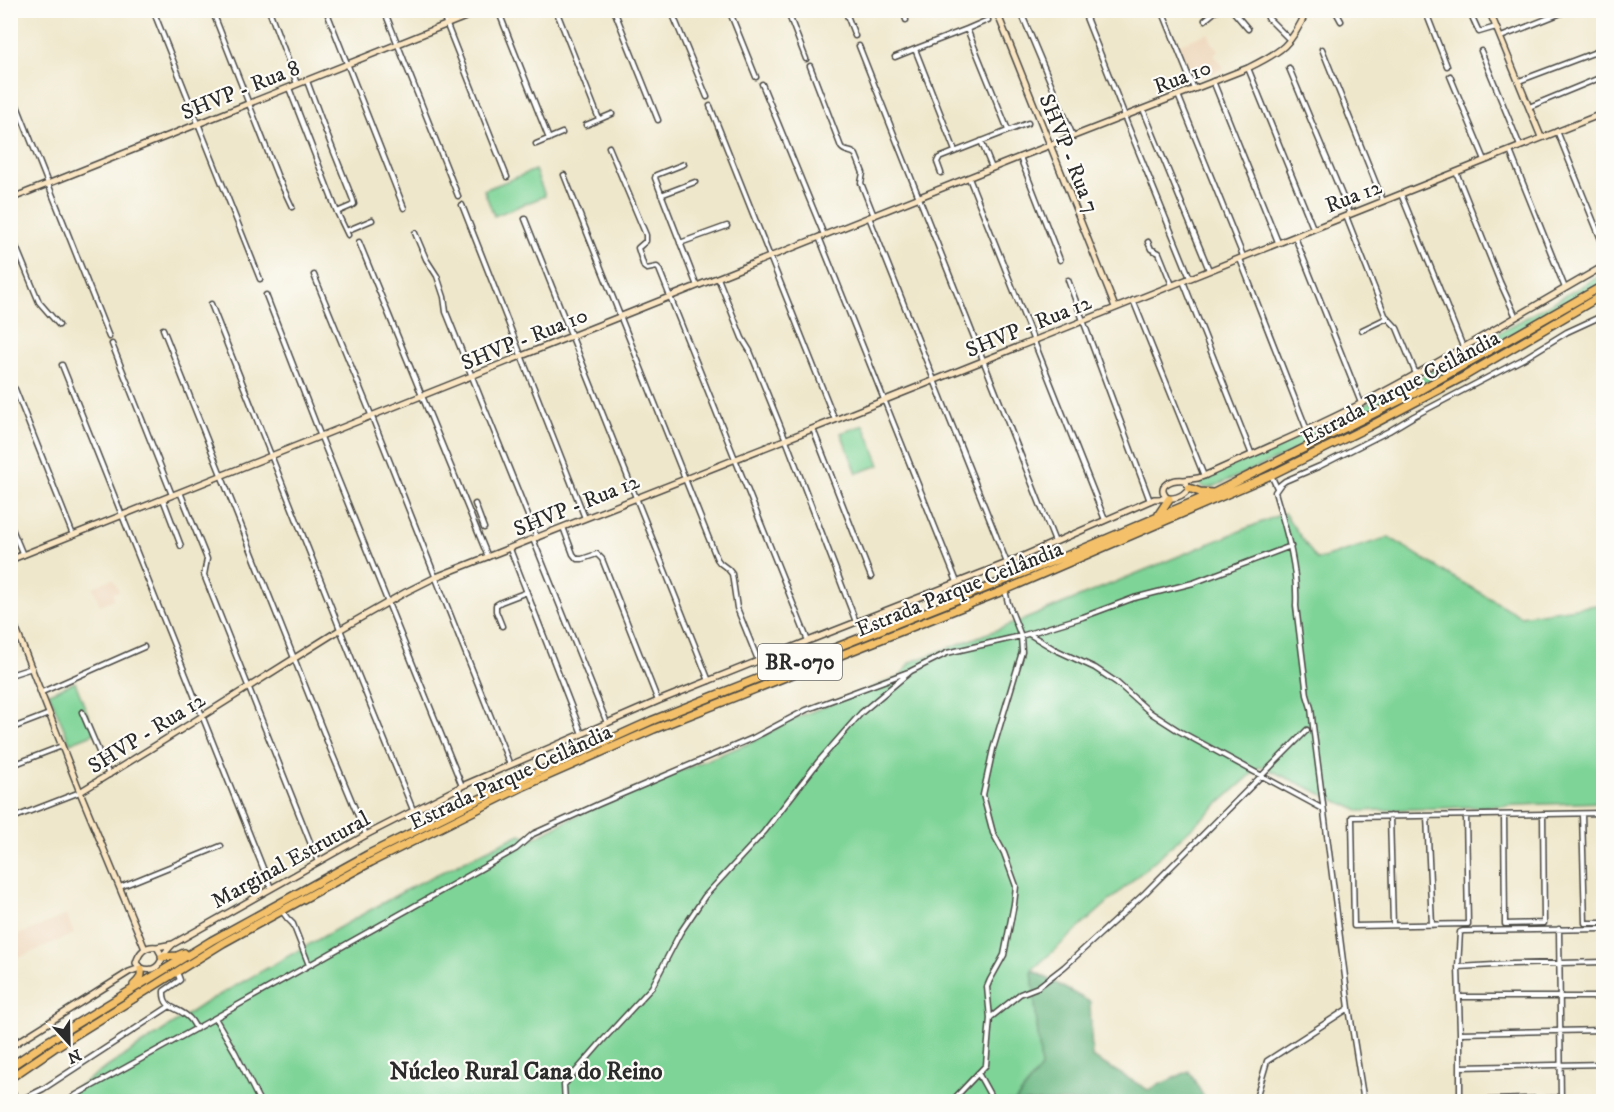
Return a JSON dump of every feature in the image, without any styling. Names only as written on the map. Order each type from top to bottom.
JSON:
[{"type":"highway","name":"Estrada Parque Ceilândia","points":[[10,1067],[118,997],[211,941],[369,854],[498,790],[651,722],[1059,560],[1151,520],[1415,393],[1604,285]]},
{"type":"highway","name":"Estrada Parque Ceilândia","points":[[10,1078],[223,943],[371,862],[522,787],[654,729],[1005,590],[1271,475],[1463,377],[1604,294]]},
{"type":"highway","points":[[1189,487],[1210,493]]},
{"type":"highway","points":[[1151,520],[1159,514],[1168,499]]},
{"type":"highway","points":[[162,956],[180,956],[204,941],[211,941]]},
{"type":"highway","points":[[118,997],[138,982],[142,975],[139,967]]},
{"type":"street","points":[[153,10],[260,279]]},
{"type":"street","points":[[212,10],[277,176],[292,207]]},
{"type":"street","points":[[268,10],[297,85]]},
{"type":"street","points":[[326,10],[404,208]]},
{"type":"street","points":[[384,10],[458,196]]},
{"type":"street","points":[[441,10],[507,177]]},
{"type":"street","name":"SHVP - Rua 8","points":[[10,199],[483,10]]},
{"type":"street","points":[[498,10],[549,139]]},
{"type":"street","points":[[556,10],[599,119]]},
{"type":"street","points":[[614,10],[658,120]]},
{"type":"street","points":[[672,10],[707,97]]},
{"type":"street","points":[[729,10],[756,77]]},
{"type":"street","points":[[787,10],[806,59]]},
{"type":"street","points":[[845,10],[855,36]]},
{"type":"street","points":[[903,10],[906,20]]},
{"type":"street","name":"SHVP - Rua 7","points":[[996,10],[1115,307]]},
{"type":"street","points":[[1020,10],[1073,136]]},
{"type":"street","points":[[1083,10],[1190,278]]},
{"type":"street","points":[[1162,10],[1194,89]]},
{"type":"street","points":[[1206,20],[1217,10]]},
{"type":"street","points":[[1232,10],[1248,29]]},
{"type":"street","points":[[1335,10],[1341,21]]},
{"type":"street","points":[[1425,10],[1447,66]]},
{"type":"street","points":[[1469,10],[1479,32],[1496,27]]},
{"type":"street","points":[[1490,10],[1541,137]]},
{"type":"street","points":[[1501,37],[1569,10]]},
{"type":"street","name":"Rua 10","points":[[1049,146],[1248,68],[1279,52],[1299,29],[1306,11]]},
{"type":"street","points":[[1268,18],[1291,40]]},
{"type":"street","points":[[895,57],[988,20]]},
{"type":"street","points":[[967,29],[1008,130]]},
{"type":"street","points":[[860,46],[1056,542]]},
{"type":"street","points":[[915,49],[955,152]]},
{"type":"street","points":[[1322,49],[1383,201]]},
{"type":"street","points":[[1519,81],[1604,49]]},
{"type":"street","points":[[1481,51],[1520,146]]},
{"type":"street","points":[[810,66],[841,147],[856,155],[862,173],[861,183],[871,216],[1007,563]]},
{"type":"street","points":[[1248,68],[1313,228]]},
{"type":"street","points":[[1289,68],[1387,318],[1397,328],[1416,374]]},
{"type":"street","points":[[1450,76],[1485,160]]},
{"type":"street","points":[[1529,107],[1597,79]]},
{"type":"street","points":[[307,81],[354,204],[338,212]]},
{"type":"street","points":[[1213,81],[1278,242]]},
{"type":"street","points":[[762,84],[957,582]]},
{"type":"street","points":[[10,88],[109,337]]},
{"type":"street","points":[[289,88],[347,233],[372,220]]},
{"type":"street","points":[[1178,95],[1307,430]]},
{"type":"street","points":[[710,106],[835,420]]},
{"type":"street","points":[[1143,109],[1209,270]]},
{"type":"street","points":[[586,125],[612,114]]},
{"type":"street","points":[[1601,114],[1604,126]]},
{"type":"street","name":"Rua 12","points":[[1115,307],[1601,114]]},
{"type":"street","points":[[941,173],[938,159],[1028,123]]},
{"type":"street","points":[[1557,131],[1604,247]]},
{"type":"street","points":[[536,144],[562,133]]},
{"type":"street","points":[[981,141],[992,168]]},
{"type":"street","name":"SHVP - Rua 10","points":[[10,560],[1049,146]]},
{"type":"street","points":[[609,147],[646,235],[646,241],[638,248],[644,267],[658,268],[808,641]]},
{"type":"street","points":[[1510,150],[1565,288]]},
{"type":"street","points":[[1020,157],[1060,260]]},
{"type":"street","points":[[684,164],[656,176],[655,179],[697,286]]},
{"type":"street","points":[[1456,172],[1516,317]]},
{"type":"street","points":[[564,175],[719,562],[732,574],[735,604],[758,660]]},
{"type":"street","points":[[969,178],[1105,520]]},
{"type":"street","points":[[661,195],[695,182]]},
{"type":"street","points":[[1401,194],[1463,347]]},
{"type":"street","points":[[462,206],[585,518]]},
{"type":"street","points":[[525,219],[709,681]]},
{"type":"street","points":[[680,243],[727,225]]},
{"type":"street","points":[[10,232],[39,302],[59,325]]},
{"type":"street","points":[[415,233],[426,259],[437,276],[446,312],[607,723]]},
{"type":"street","points":[[1294,236],[1361,403]]},
{"type":"street","points":[[359,242],[488,557]]},
{"type":"street","points":[[1148,242],[1151,249],[1159,253],[1172,285]]},
{"type":"street","points":[[1200,478],[1169,482],[1163,490],[1164,496],[1173,499],[1183,495],[1200,478],[1361,403],[1604,266]]},
{"type":"street","points":[[314,274],[511,765]]},
{"type":"street","points":[[718,278],[786,439],[856,622]]},
{"type":"street","points":[[1068,280],[1153,500],[1160,506],[1159,514]]},
{"type":"street","points":[[1183,280],[1252,455]]},
{"type":"street","points":[[266,295],[462,786]]},
{"type":"street","points":[[1133,300],[1200,478],[1198,488],[1210,493]]},
{"type":"street","points":[[211,304],[413,810]]},
{"type":"street","name":"SHVP - Rua 12","points":[[80,792],[341,629],[436,577],[1115,307]]},
{"type":"street","points":[[1364,1101],[1349,1008],[1311,708],[1307,695],[1296,606],[1294,563],[1275,492],[1280,485],[1294,477],[1389,431],[1567,332],[1604,315]]},
{"type":"street","points":[[1362,330],[1387,318]]},
{"type":"street","points":[[163,328],[366,836]]},
{"type":"street","points":[[112,344],[172,495]]},
{"type":"street","points":[[62,365],[271,888]]},
{"type":"street","points":[[15,389],[73,535]]},
{"type":"street","points":[[812,428],[871,577]]},
{"type":"street","points":[[1271,475],[1277,488]]},
{"type":"street","points":[[1184,480],[1189,487]]},
{"type":"street","name":"Marginal Estrutural","points":[[1153,500],[1163,490]]},
{"type":"street","points":[[180,492],[207,559],[204,574],[319,863]]},
{"type":"street","points":[[163,499],[181,546]]},
{"type":"street","name":"Marginal Estrutural","points":[[157,948],[173,944],[413,810],[462,786],[758,660],[1007,563],[1153,500],[1168,499]]},
{"type":"street","points":[[469,511],[476,506],[484,528]]},
{"type":"street","points":[[10,524],[23,555]]},
{"type":"street","points":[[563,527],[573,555],[577,559],[597,554],[602,560],[658,701]]},
{"type":"street","points":[[66,1101],[516,849],[533,834],[753,738],[806,710],[911,671],[947,653],[1022,636],[1134,598],[1193,583],[1291,546]]},
{"type":"street","points":[[510,549],[582,734]]},
{"type":"street","points":[[951,1101],[987,1063],[990,1018],[987,987],[1004,955],[1016,886],[1004,853],[993,833],[983,795],[993,748],[1022,652],[1022,636],[1005,590]]},
{"type":"street","points":[[502,626],[496,605],[527,592]]},
{"type":"street","points":[[11,614],[80,792],[145,949]]},
{"type":"street","points":[[1028,633],[1054,649],[1095,668],[1116,682],[1151,713],[1179,731],[1324,810]]},
{"type":"street","points":[[42,692],[144,647]]},
{"type":"street","points":[[10,675],[32,668]]},
{"type":"street","points":[[565,1101],[564,1085],[652,987],[680,933],[705,896],[764,832],[819,761],[861,713],[911,671]]},
{"type":"street","points":[[82,712],[109,775]]},
{"type":"street","points":[[10,729],[50,714]]},
{"type":"street","points":[[990,1018],[1020,994],[1038,987],[1064,967],[1145,893],[1307,729]]},
{"type":"street","points":[[10,766],[63,746]]},
{"type":"street","points":[[10,819],[80,792]]},
{"type":"street","points":[[1582,813],[1585,923],[1604,923]]},
{"type":"street","points":[[1466,815],[1468,924],[1354,926],[1352,817],[1466,815],[1504,815],[1604,813]]},
{"type":"street","points":[[1504,815],[1505,924],[1527,924],[1544,923],[1543,814]]},
{"type":"street","points":[[1390,816],[1393,925]]},
{"type":"street","points":[[1427,816],[1432,925]]},
{"type":"street","points":[[120,887],[221,846]]},
{"type":"street","points":[[282,911],[293,924],[309,965]]},
{"type":"street","points":[[1559,929],[1561,1100]]},
{"type":"street","points":[[1604,929],[1463,931],[1459,935],[1458,967],[1460,1101],[1604,1099]]},
{"type":"street","name":"Marginal Estrutural","points":[[162,956],[173,944]]},
{"type":"street","points":[[157,948],[162,961],[154,968],[144,970],[139,967],[139,956],[145,949],[157,948]]},
{"type":"street","points":[[168,950],[180,956]]},
{"type":"street","points":[[1458,967],[1604,962]]},
{"type":"street","points":[[10,1047],[139,967]]},
{"type":"street","points":[[177,971],[180,980],[164,991],[165,1000],[170,1006],[186,1014],[196,1029]]},
{"type":"street","points":[[1460,997],[1604,997]]},
{"type":"street","points":[[10,1085],[17,1101],[43,1089],[170,1006]]},
{"type":"street","points":[[1255,1101],[1267,1061],[1349,1008]]},
{"type":"street","points":[[215,1018],[260,1101]]},
{"type":"street","points":[[1460,1033],[1604,1030]]},
{"type":"street","points":[[1460,1067],[1604,1064]]},
{"type":"street","points":[[978,1072],[994,1101]]},
{"type":"shaded area","points":[[1208,33],[1218,50],[1214,54],[1224,68],[1193,81],[1178,45]]},
{"type":"shaded area","points":[[113,579],[119,591],[113,593],[114,599],[100,605],[93,587]]},
{"type":"shaded area","points":[[66,915],[74,934],[11,961],[11,938]]},
{"type":"green space","points":[[535,170],[545,196],[494,216],[484,190]]},
{"type":"green space","points":[[1603,274],[1603,282],[1417,388],[1279,458],[1213,487],[1206,488],[1200,485],[1202,479],[1418,379]]},
{"type":"green space","points":[[864,425],[880,465],[857,473],[841,433]]},
{"type":"green space","points":[[1284,513],[1317,560],[1389,537],[1520,616],[1603,604],[1603,802],[1359,811],[1261,766],[1032,970],[1041,1068],[1015,1101],[54,1102],[205,1003],[413,886],[520,834],[534,838],[642,786],[752,742],[793,719],[900,677],[911,662],[1023,620]]},
{"type":"green space","points":[[75,682],[95,733],[70,743],[49,693]]},
{"type":"green space","points":[[1032,970],[1090,1002],[1092,1057],[1148,1090],[1189,1071],[1206,1101],[1015,1102],[1041,1068]]},
{"type":"district","name":"Núcleo Rural Cana do Reino","points":[[526,1071]]}]
